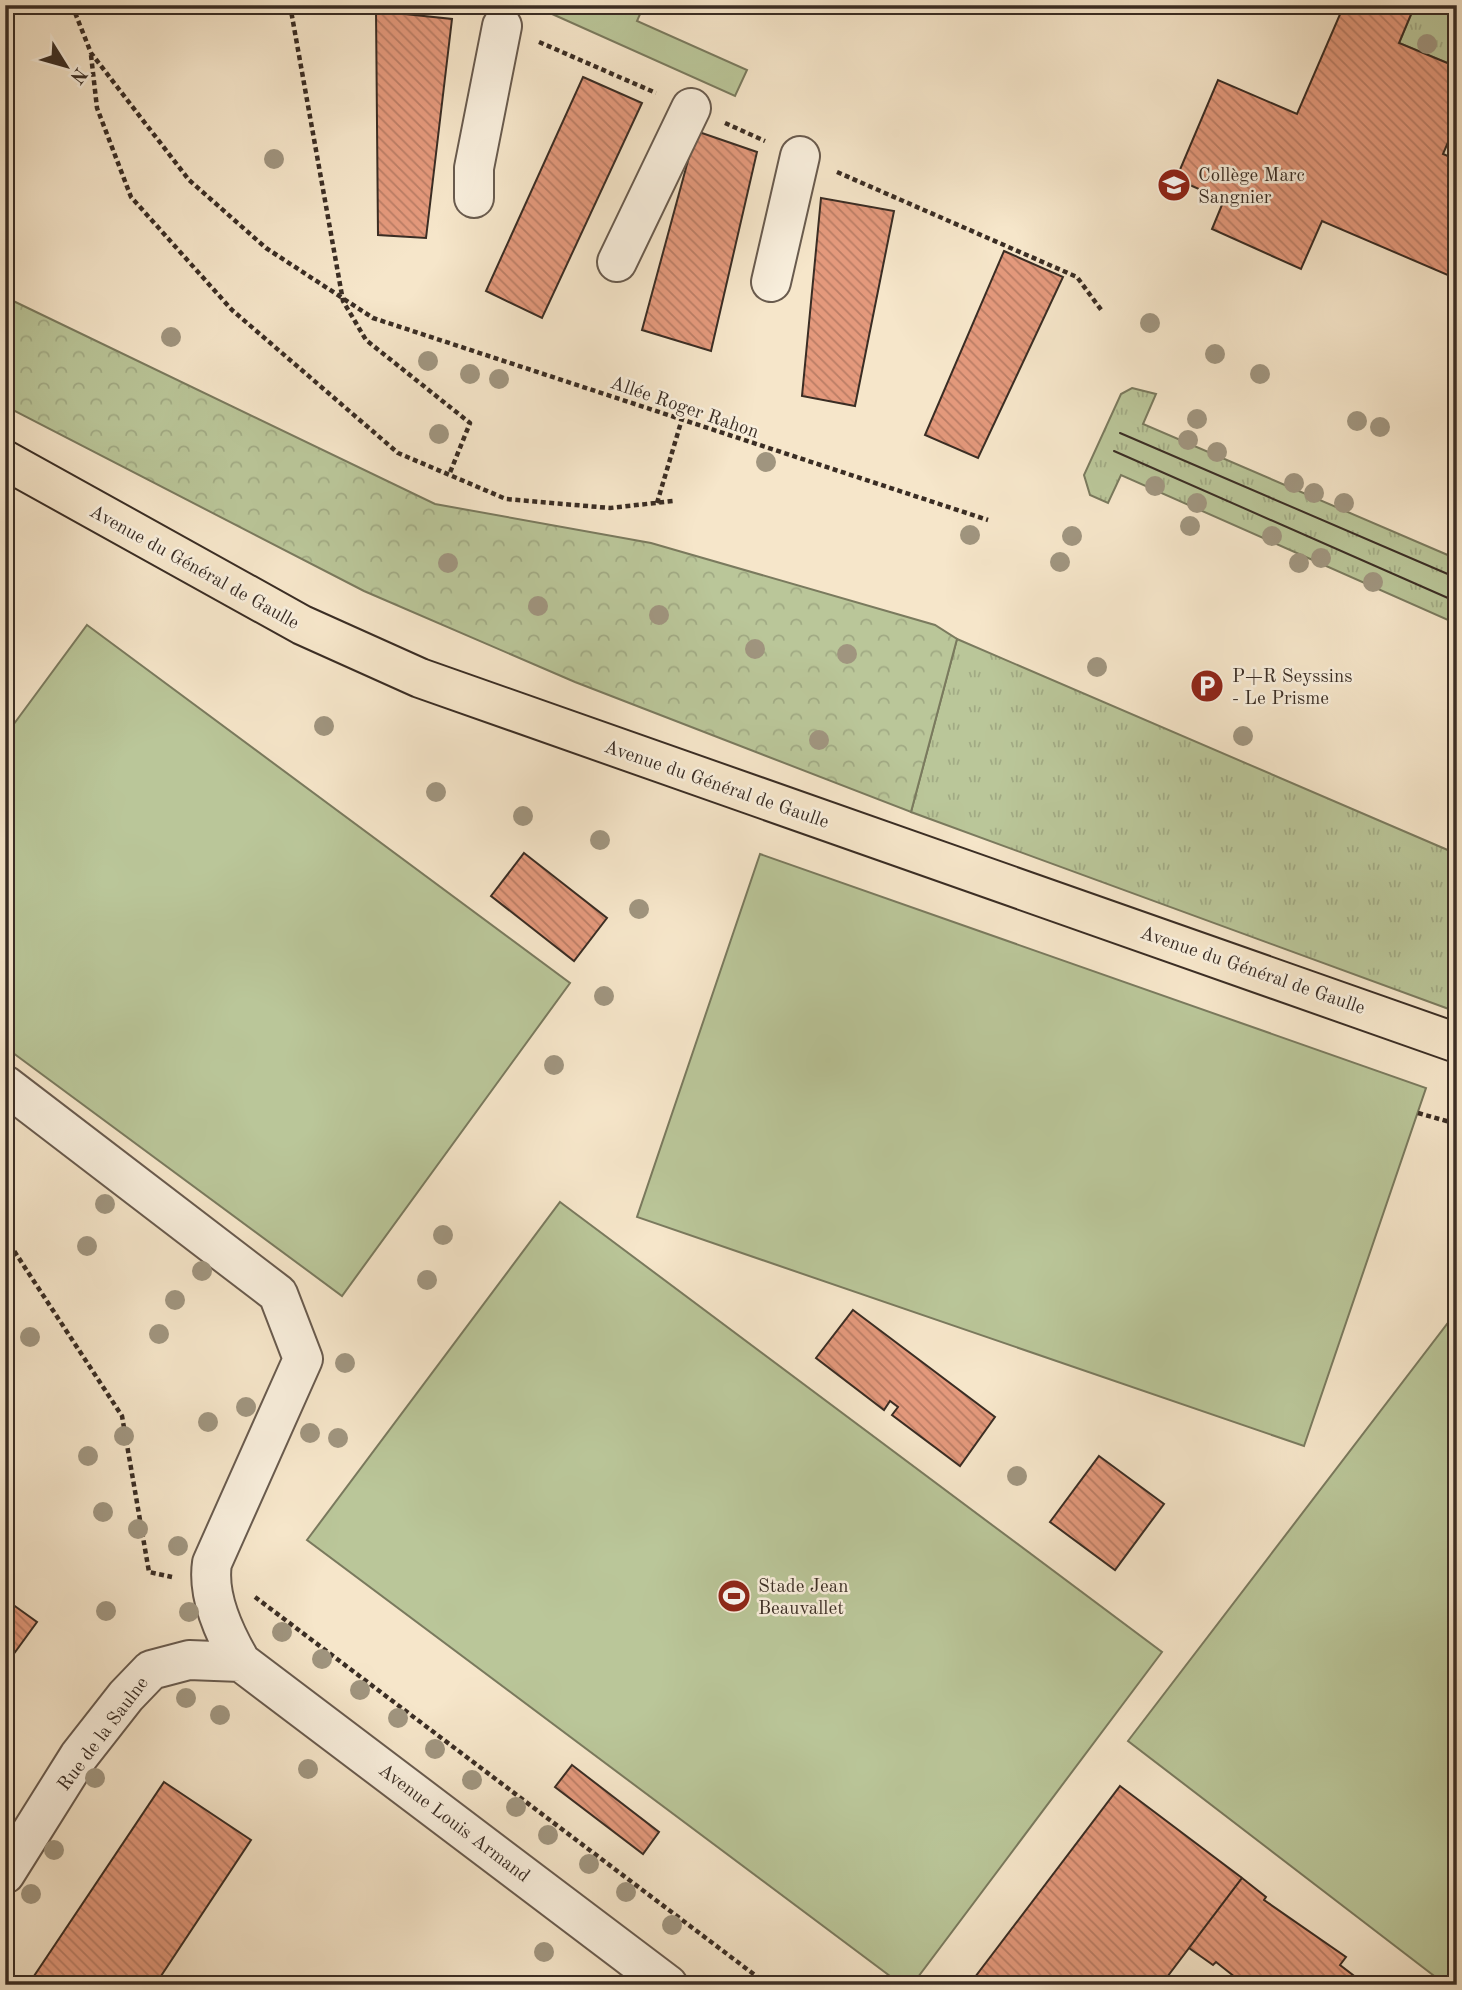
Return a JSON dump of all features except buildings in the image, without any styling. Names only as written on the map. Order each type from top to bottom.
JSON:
[{"type":"main road","name":"Avenue du Général de Gaulle","points":[[5,460],[302,625],[420,678],[1457,1043]]},
{"type":"street","points":[[474,198],[474,168],[502,26]]},
{"type":"street","points":[[617,262],[691,108]]},
{"type":"street","points":[[771,282],[800,156]]},
{"type":"street","points":[[5,1085],[278,1294],[303,1360],[212,1563],[209,1583],[231,1645],[241,1662]]},
{"type":"street","name":"Rue de la Saulne","points":[[5,1874],[79,1756],[126,1696],[151,1670],[189,1660],[241,1662]]},
{"type":"street","name":"Avenue Louis Armand","points":[[241,1662],[668,1985]]},
{"type":"path","points":[[72,5],[91,53],[97,108],[131,197],[243,319],[398,453],[506,499],[610,508],[673,501]]},
{"type":"path","points":[[290,5],[343,301],[366,340],[470,423],[449,475]]},
{"type":"path","name":"Allée Roger Rahon","points":[[91,53],[188,180],[266,248],[343,301],[373,318],[988,520]]},
{"type":"path","points":[[657,503],[682,419]]},
{"type":"path","points":[[1419,1113],[1457,1124]]},
{"type":"path","points":[[5,1237],[122,1416],[149,1572],[209,1583],[259,1599],[768,1985]]},
{"type":"green space","points":[[532,5],[644,5],[637,21],[747,70],[735,96]]},
{"type":"green space","points":[[1415,5],[1457,5],[1457,67],[1399,43]]},
{"type":"green space","points":[[5,297],[435,504],[651,543],[935,625],[957,639],[911,812],[575,682],[364,591],[5,406]]},
{"type":"green space","points":[[1132,388],[1156,394],[1143,424],[1457,559],[1457,624],[1121,475],[1108,503],[1090,495],[1084,475],[1121,394]]},
{"type":"green space","points":[[87,625],[570,983],[342,1296],[5,1047],[5,736]]},
{"type":"green space","points":[[957,639],[1457,854],[1457,1012],[911,812]]},
{"type":"green space","points":[[760,854],[1426,1088],[1304,1446],[637,1217]]},
{"type":"green space","name":"Stade Jean Beauvallet","points":[[560,1202],[1162,1652],[912,1985],[902,1985],[307,1540]]},
{"type":"green space","points":[[1457,1311],[1457,1985],[1446,1985],[1128,1741]]},
{"type":"tram line","points":[[1120,433],[1457,578]]},
{"type":"tram line","points":[[1114,451],[1457,602]]},
{"type":"place","name":"Collège Marc Sangnier","points":[[1174,185]]},
{"type":"place","name":"P+R Seyssins - Le Prisme","points":[[1207,686]]},
{"type":"place","name":"Stade Jean Beauvallet","points":[[734,1596]]}]
